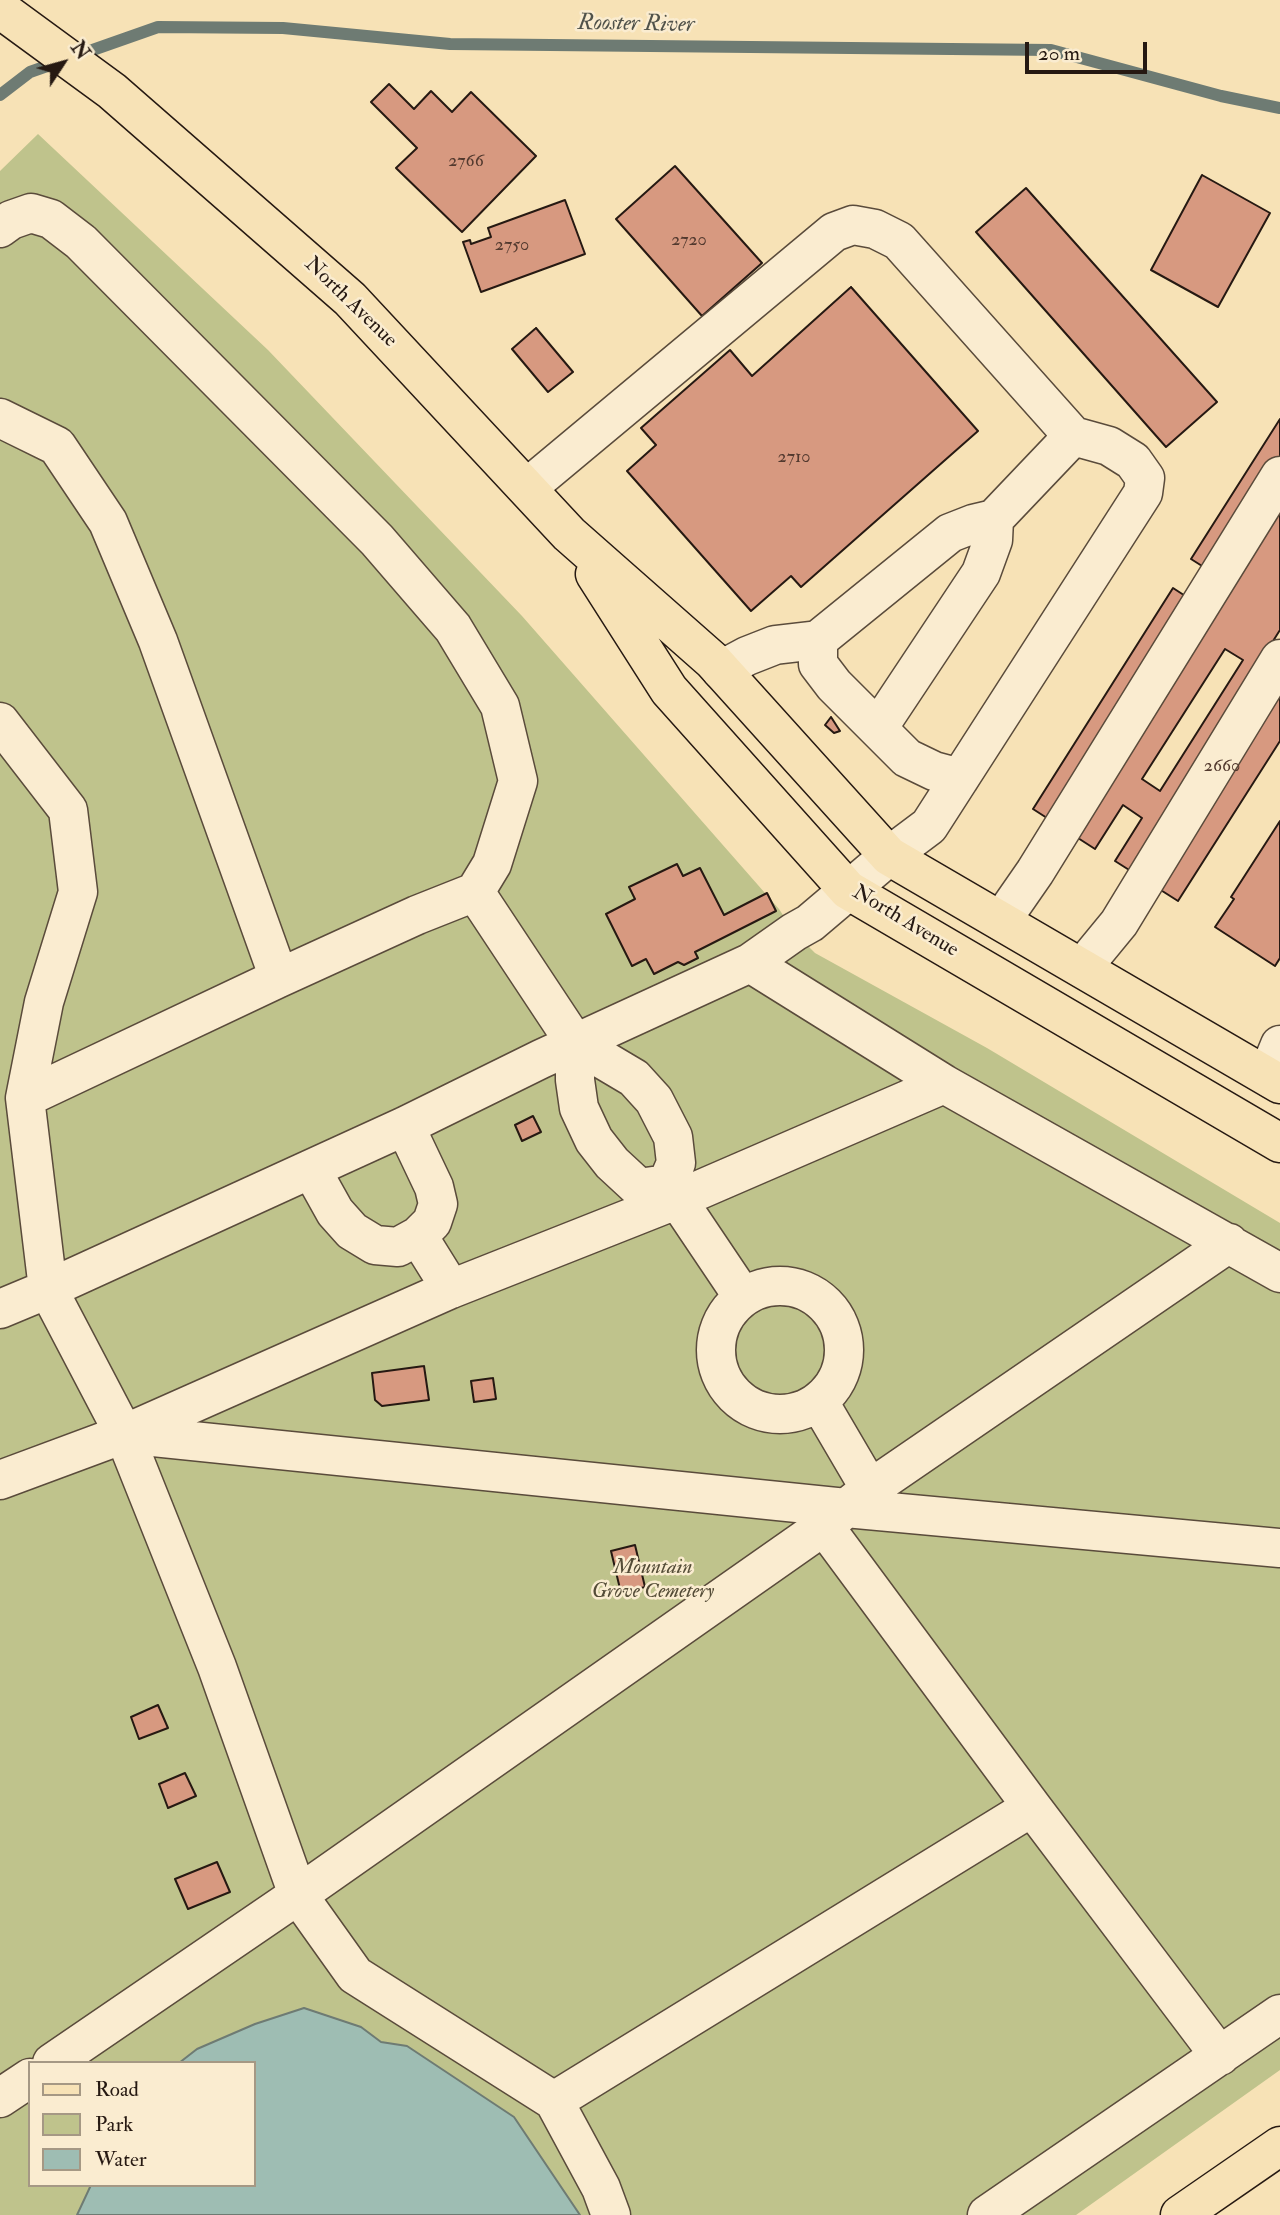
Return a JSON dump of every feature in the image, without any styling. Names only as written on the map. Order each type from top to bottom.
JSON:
[{"type":"main road","name":"North Avenue","points":[[0,9],[113,92],[350,299],[569,534],[721,670],[889,856],[1082,968],[1278,1071]]},
{"type":"main road","name":"North Avenue","points":[[569,534],[669,690],[849,890],[1280,1143]]},
{"type":"main road","points":[[1180,2215],[1280,2146]]},
{"type":"lane","points":[[0,228],[31,213],[51,219],[81,242],[377,540],[453,628],[500,706],[518,781],[492,864],[475,892],[417,915],[279,978],[25,1098]]},
{"type":"lane","points":[[0,1309],[405,1126],[575,1043],[750,963],[810,923],[929,826],[1143,493],[1145,478],[1133,461],[1109,446],[1073,436],[899,242],[875,229],[853,225],[834,233],[527,488]]},
{"type":"lane","points":[[0,418],[57,446],[108,522],[159,641],[279,978]]},
{"type":"lane","points":[[721,670],[775,645],[818,640],[950,533],[994,519],[1073,436]]},
{"type":"lane","points":[[1001,921],[1035,872],[1280,477]]},
{"type":"lane","points":[[878,728],[981,573],[993,540],[994,519]]},
{"type":"lane","points":[[818,640],[818,664],[834,685],[907,758],[934,771],[960,778]]},
{"type":"lane","points":[[1082,968],[1119,923],[1280,659]]},
{"type":"lane","points":[[0,722],[68,810],[78,892],[44,1002],[25,1098],[48,1289],[124,1434],[217,1667],[298,1895],[355,1975],[554,2101],[601,2188],[611,2215]]},
{"type":"lane","points":[[475,892],[575,1043],[634,1078],[654,1100],[673,1137],[676,1163],[672,1192],[743,1297]]},
{"type":"lane","points":[[750,963],[944,1084],[1280,1273]]},
{"type":"lane","points":[[575,1043],[575,1080],[579,1108],[594,1140],[612,1163],[639,1188],[672,1192]]},
{"type":"lane","points":[[0,1480],[124,1434],[672,1192],[944,1084]]},
{"type":"lane","points":[[311,1169],[335,1212],[352,1231],[375,1244],[398,1247],[418,1236],[432,1222],[438,1204],[435,1186],[405,1126]]},
{"type":"lane","points":[[418,1236],[451,1289]]},
{"type":"lane","points":[[55,2061],[298,1895],[847,1507],[1229,1242]]},
{"type":"lane","points":[[781,1285],[800,1289],[818,1298],[832,1312],[842,1330],[845,1350],[842,1370],[833,1388],[819,1402],[801,1412],[781,1415],[761,1412],[742,1403],[728,1389],[718,1370],[715,1350],[719,1330],[728,1311],[743,1297],[761,1288],[781,1285]]},
{"type":"lane","points":[[819,1402],[847,1507],[1032,1807],[1220,2056]]},
{"type":"lane","points":[[124,1434],[1280,1548]]},
{"type":"lane","points":[[554,2101],[1032,1807]]},
{"type":"lane","points":[[987,2215],[1280,2014]]},
{"type":"lane","points":[[0,2098],[28,2079]]},
{"type":"green space","name":"Mountain Grove Cemetery","points":[[38,134],[268,350],[522,616],[815,953],[987,1048],[1280,1223],[1280,2070],[1076,2215],[0,2215],[0,171]]},
{"type":"water","points":[[304,2008],[361,2027],[381,2042],[407,2046],[514,2117],[580,2215],[77,2215],[90,2187],[256,2187],[256,2061],[182,2061],[197,2049],[255,2024]]},
{"type":"building","points":[[389,84],[414,109],[431,91],[452,112],[471,92],[536,156],[462,232],[396,168],[417,148],[371,102]]},
{"type":"building","points":[[675,166],[762,263],[702,316],[616,219]]},
{"type":"building","points":[[1202,175],[1270,213],[1218,307],[1151,270]]},
{"type":"building","points":[[1026,188],[1217,402],[1166,447],[976,232]]},
{"type":"building","points":[[565,200],[585,254],[481,292],[463,242],[470,240],[471,244],[491,237],[488,228]]},
{"type":"building","points":[[851,287],[978,431],[801,587],[791,576],[751,611],[627,471],[656,445],[641,428],[730,350],[752,376]]},
{"type":"building","points":[[536,328],[573,372],[548,392],[512,349]]},
{"type":"building","points":[[1280,419],[1280,630],[1268,649],[1280,657],[1280,741],[1178,901],[1115,861],[1142,818],[1123,805],[1095,849],[1033,809],[1173,588],[1213,614],[1232,585],[1191,559]],"holes":[[[1225,649],[1243,660],[1160,791],[1142,779]]]},
{"type":"building","points":[[831,717],[840,731],[834,733],[825,725]]},
{"type":"building","points":[[1280,821],[1280,958],[1275,966],[1215,927]]},
{"type":"building","points":[[677,864],[683,876],[700,868],[724,915],[767,893],[776,911],[695,952],[698,958],[684,965],[678,962],[654,974],[646,959],[632,966],[606,914],[635,899],[629,887]]},
{"type":"building","points":[[533,1116],[541,1132],[522,1141],[515,1125]]},
{"type":"building","points":[[424,1366],[429,1400],[382,1406],[375,1400],[372,1373]]},
{"type":"building","points":[[493,1378],[496,1399],[474,1402],[471,1381]]},
{"type":"building","points":[[635,1545],[645,1587],[621,1593],[611,1551]]},
{"type":"building","points":[[158,1705],[168,1728],[139,1739],[131,1717]]},
{"type":"building","points":[[185,1773],[196,1796],[168,1808],[159,1784]]},
{"type":"building","points":[[217,1862],[230,1892],[188,1909],[175,1879]]},
{"type":"waterway","name":"Rooster River","points":[[0,95],[30,72],[158,27],[283,28],[450,44],[1051,50],[1221,96],[1280,108]]}]
